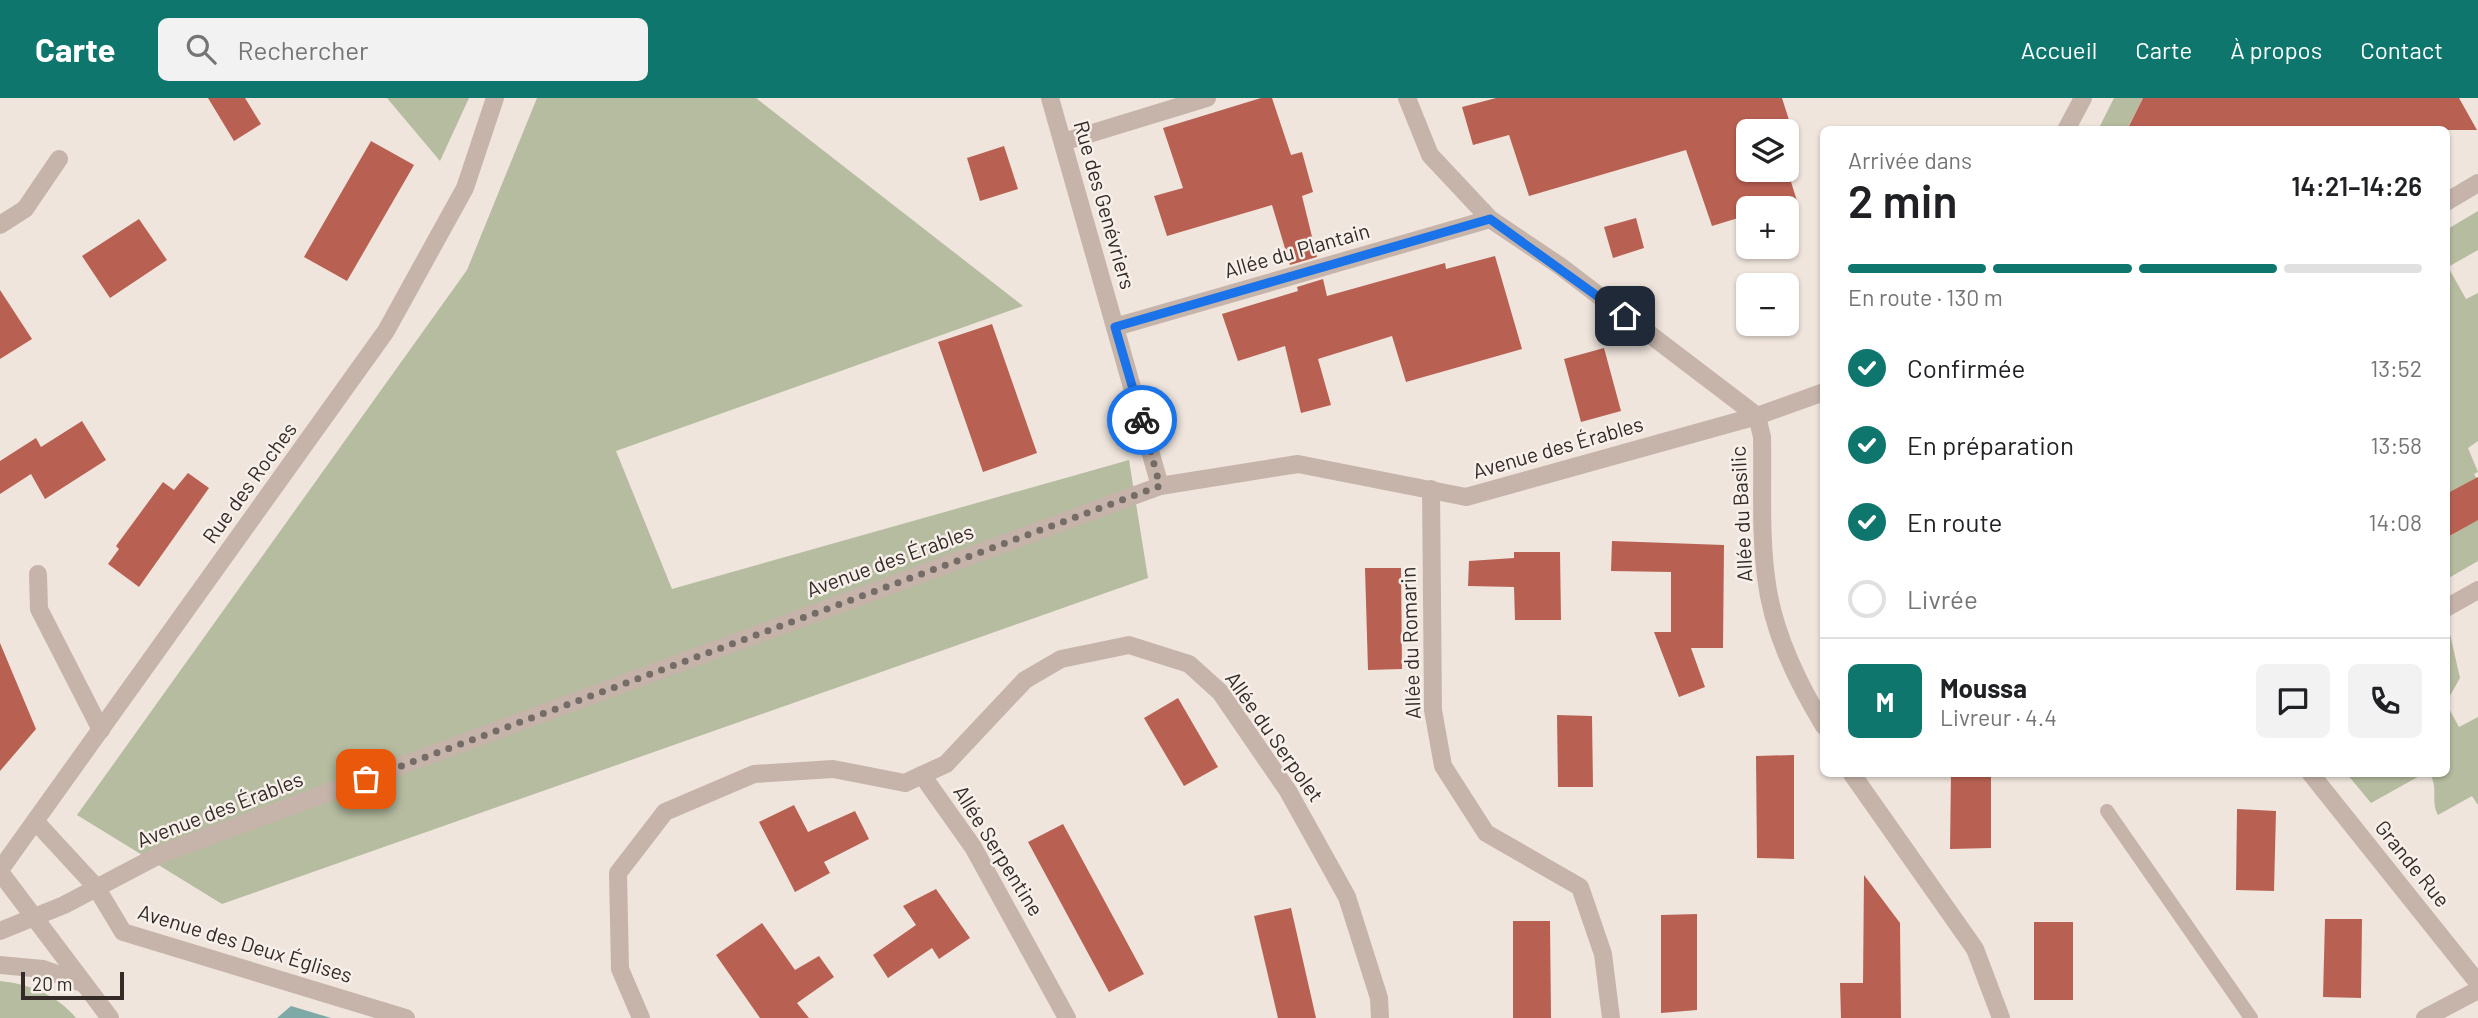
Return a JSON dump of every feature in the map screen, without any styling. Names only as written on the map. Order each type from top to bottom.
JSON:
[{"type":"street","name":"Rue des Roches","points":[[0,871],[386,331],[466,188],[495,98]]},
{"type":"street","name":"Rue des Genévriers","points":[[1050,98],[1160,486]]},
{"type":"street","points":[[1062,142],[1207,98]]},
{"type":"street","points":[[1407,98],[1430,155],[1490,219],[1560,266],[1756,416]]},
{"type":"street","points":[[2068,126],[2083,98]]},
{"type":"street","points":[[0,225],[25,209],[59,159]]},
{"type":"street","points":[[2450,199],[2478,183]]},
{"type":"street","name":"Allée du Plantain","points":[[1115,327],[1490,219]]},
{"type":"street","name":"Avenue des Érables","points":[[0,931],[64,905],[161,854],[1160,486],[1298,464],[1466,497],[1756,416],[1820,393]]},
{"type":"street","name":"Allée du Basilic","points":[[1756,416],[1762,437],[1766,577],[1772,606],[1788,657],[1803,692],[1820,720]]},
{"type":"street","name":"Allée du Romarin","points":[[1431,489],[1433,710],[1443,766],[1486,833],[1580,887],[1602,954],[1611,1018]]},
{"type":"street","points":[[38,574],[40,609],[101,730]]},
{"type":"street","points":[[2450,606],[2478,590]]},
{"type":"street","name":"Allée du Serpolet","points":[[922,775],[946,764],[1025,680],[1060,659],[1129,645],[1189,664],[1220,692],[1288,791],[1347,897],[1379,998],[1380,1018]]},
{"type":"street","points":[[641,1018],[620,969],[618,873],[665,812],[754,774],[833,769],[905,783],[922,775]]},
{"type":"street","name":"Allée Serpentine","points":[[922,775],[973,847],[1067,1018]]},
{"type":"street","points":[[1854,777],[1975,949],[2001,1018]]},
{"type":"street","name":"Grande Rue","points":[[2313,777],[2478,983]]},
{"type":"street","name":"Avenue des Deux Églises","points":[[36,822],[96,887],[124,932],[406,1018]]},
{"type":"street","points":[[0,871],[110,1018]]},
{"type":"street","points":[[0,965],[43,969],[82,983]]},
{"type":"street","points":[[2425,1018],[2478,990]]},
{"type":"lane","points":[[2107,811],[2251,1018]]},
{"type":"green space","points":[[387,98],[469,98],[440,161]]},
{"type":"green space","points":[[537,98],[756,98],[1023,306],[616,451],[672,589],[1129,460],[1148,578],[222,904],[77,815],[467,270]]},
{"type":"green space","points":[[2114,98],[2143,98],[2129,126],[2100,126]]},
{"type":"green space","points":[[2478,211],[2478,250],[2450,266],[2450,228]]},
{"type":"green space","points":[[2450,271],[2466,299],[2478,293],[2478,441],[2468,448],[2478,472],[2474,474],[2478,481],[2478,561],[2450,577],[2450,536],[2465,527],[2450,500]]},
{"type":"green space","points":[[2450,634],[2460,678],[2450,696]]},
{"type":"green space","points":[[2450,710],[2459,727],[2478,717],[2478,805],[2472,796],[2438,815],[2432,777],[2450,777]]},
{"type":"green space","points":[[2349,777],[2418,777],[2371,803]]},
{"type":"green space","points":[[0,981],[42,992],[60,1003],[76,1018],[0,1018]]},
{"type":"water","points":[[291,1006],[331,1018],[277,1018]]},
{"type":"building","points":[[208,98],[245,98],[261,124],[234,141]]},
{"type":"building","points":[[1261,98],[1272,98],[1291,155],[1302,152],[1313,192],[1302,196],[1317,257],[1290,265],[1272,205],[1167,236],[1154,196],[1183,188],[1163,128]]},
{"type":"building","points":[[1496,98],[1782,98],[1789,119],[1736,119],[1736,182],[1791,182],[1795,196],[1736,196],[1736,219],[1712,226],[1686,150],[1529,196],[1509,135],[1473,145],[1462,107]]},
{"type":"building","points":[[2143,98],[2459,98],[2477,130],[2450,130],[2450,126],[2129,126]]},
{"type":"building","points":[[371,141],[414,165],[347,281],[304,257]]},
{"type":"building","points":[[1004,146],[1018,189],[980,201],[967,158]]},
{"type":"building","points":[[1636,218],[1644,248],[1613,258],[1604,227]]},
{"type":"building","points":[[139,219],[167,260],[110,298],[82,256]]},
{"type":"building","points":[[1495,256],[1522,349],[1406,382],[1392,336],[1318,359],[1331,405],[1301,413],[1285,346],[1238,361],[1222,314],[1298,291],[1297,287],[1323,279],[1327,296],[1445,263],[1446,269]]},
{"type":"building","points":[[0,290],[32,339],[0,359]]},
{"type":"building","points":[[992,324],[1037,453],[983,472],[938,342]]},
{"type":"building","points":[[1604,348],[1621,411],[1581,422],[1564,359]]},
{"type":"building","points":[[82,421],[106,460],[45,499],[31,474],[0,494],[0,461],[36,438],[41,447]]},
{"type":"building","points":[[188,473],[209,488],[139,587],[108,564],[119,549],[116,546],[163,482],[174,490]]},
{"type":"building","points":[[2478,477],[2478,520],[2450,536],[2450,492]]},
{"type":"building","points":[[1612,541],[1724,545],[1723,648],[1691,648],[1705,687],[1679,697],[1654,632],[1671,632],[1671,572],[1611,571]]},
{"type":"building","points":[[1514,552],[1560,552],[1561,620],[1515,620],[1514,587],[1468,586],[1469,561],[1514,558]]},
{"type":"building","points":[[1365,568],[1401,568],[1402,669],[1368,670]]},
{"type":"building","points":[[0,643],[36,729],[0,771]]},
{"type":"building","points":[[1178,698],[1218,767],[1184,786],[1144,718]]},
{"type":"building","points":[[1557,715],[1592,716],[1593,787],[1558,787]]},
{"type":"building","points":[[1794,755],[1794,859],[1757,858],[1756,756]]},
{"type":"building","points":[[1951,777],[1991,777],[1991,848],[1950,849]]},
{"type":"building","points":[[794,805],[808,832],[855,811],[869,839],[824,862],[830,873],[795,892],[759,822]]},
{"type":"building","points":[[2237,809],[2276,811],[2274,891],[2236,890]]},
{"type":"building","points":[[1063,824],[1144,974],[1109,992],[1028,842]]},
{"type":"building","points":[[1864,875],[1900,923],[1901,1018],[1841,1018],[1840,983],[1863,983]]},
{"type":"building","points":[[936,889],[970,938],[939,959],[932,948],[888,978],[873,955],[916,925],[903,906]]},
{"type":"building","points":[[1291,908],[1316,1018],[1278,1018],[1254,916]]},
{"type":"building","points":[[1697,914],[1697,1010],[1661,1013],[1661,915]]},
{"type":"building","points":[[2325,919],[2362,919],[2361,998],[2323,997]]},
{"type":"building","points":[[1513,921],[1550,921],[1551,1018],[1513,1018]]},
{"type":"building","points":[[2034,922],[2073,922],[2073,1000],[2034,1000]]},
{"type":"building","points":[[762,923],[795,970],[819,956],[834,977],[797,1003],[809,1018],[760,1018],[716,955]]},
{"type":"way so far","points":[[366,779],[1160,486],[1142,420]]},
{"type":"route","points":[[1142,420],[1115,327],[1490,219],[1560,266],[1625,316]]}]
